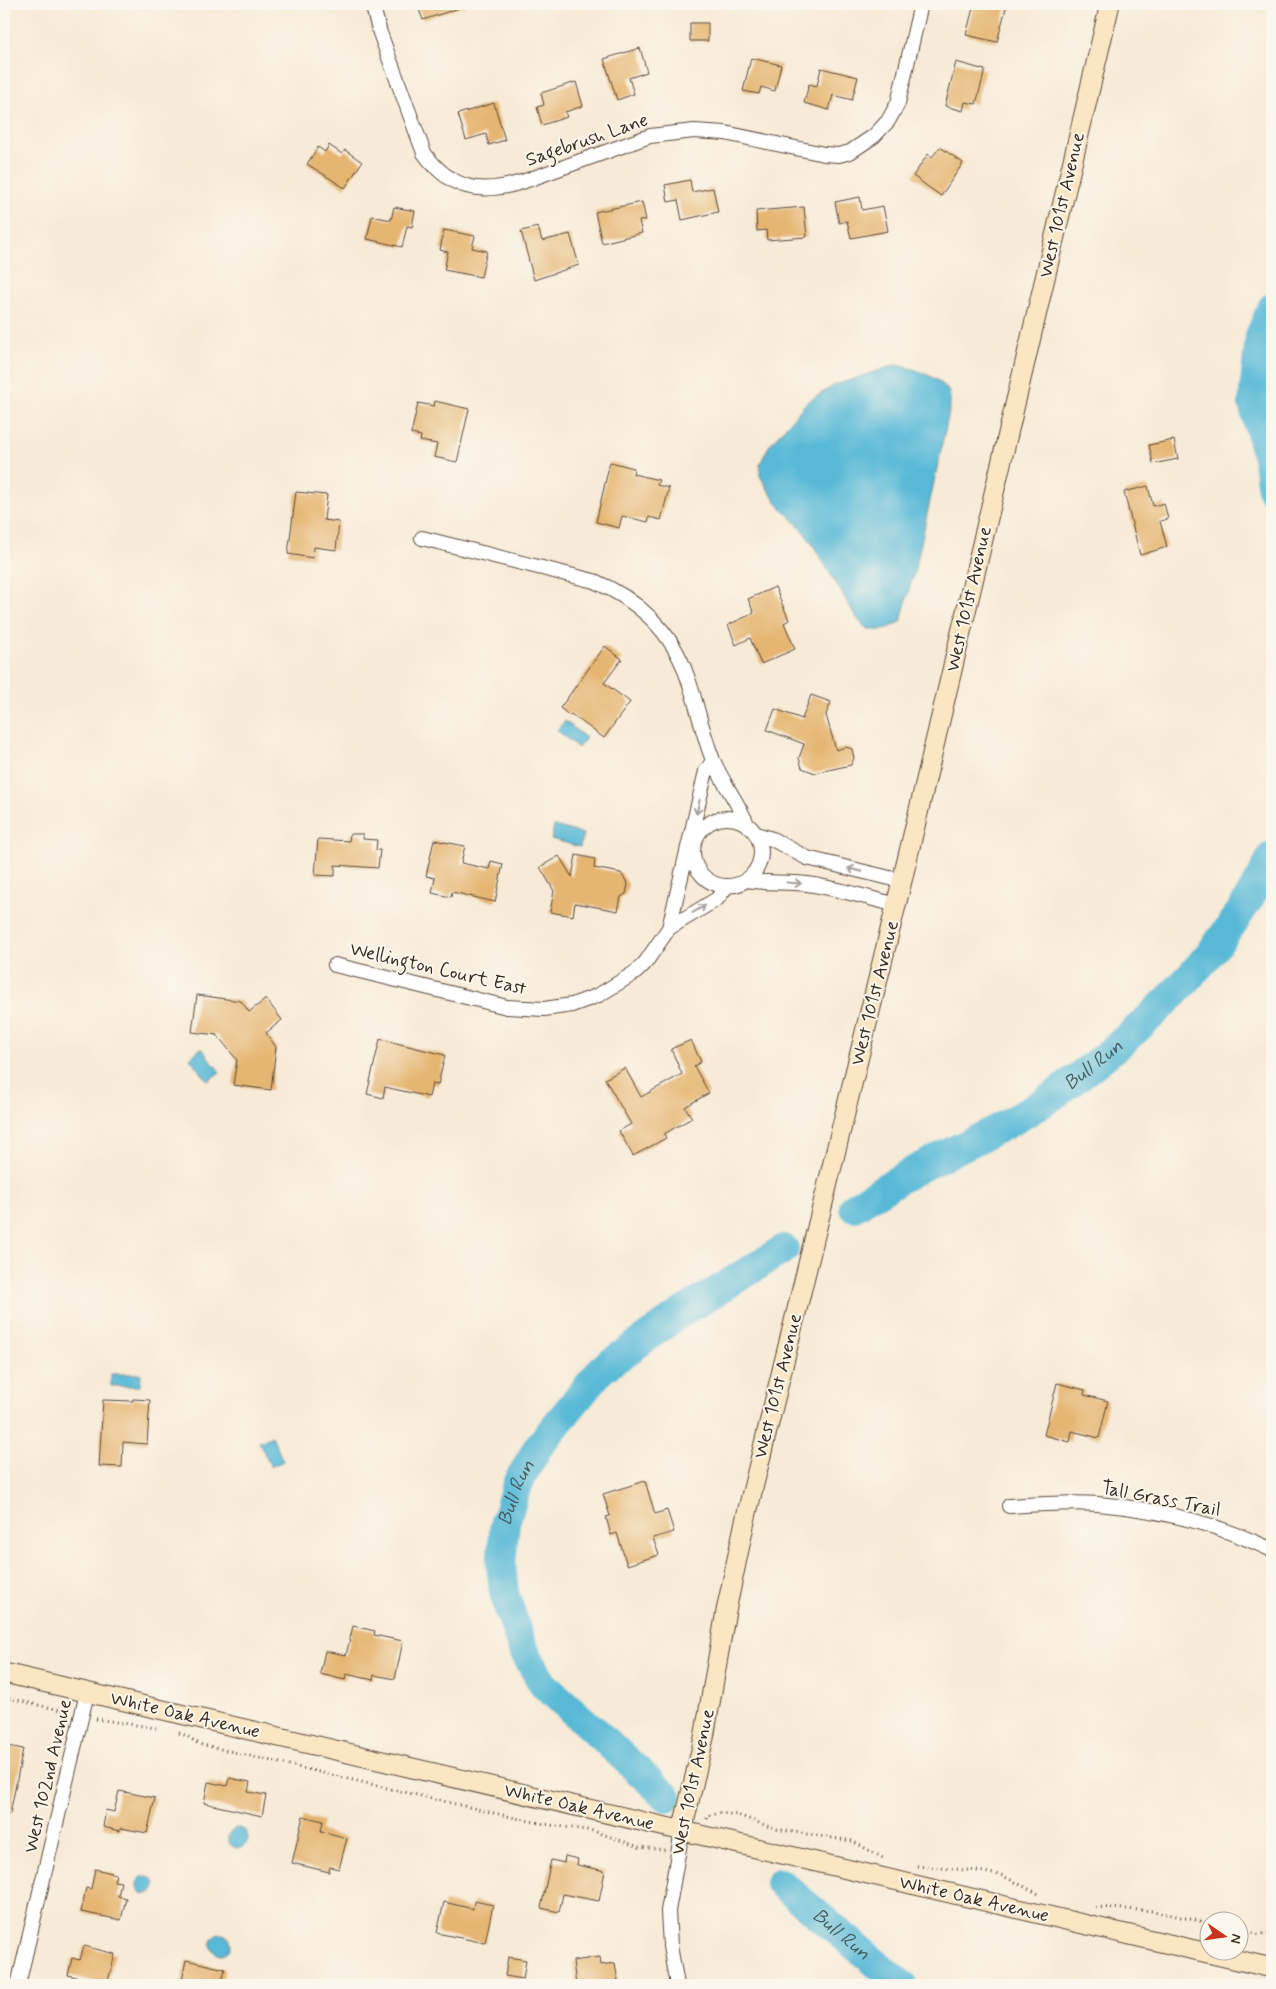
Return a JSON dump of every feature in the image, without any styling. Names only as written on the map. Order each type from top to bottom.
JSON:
[{"type":"street","name":"Sagebrush Lane","points":[[372,4],[380,33],[424,153],[432,164],[457,183],[472,188],[487,189],[503,188],[522,182],[650,136],[678,132],[702,131],[725,134],[824,154],[839,155],[850,152],[888,121],[898,103],[921,4]]},
{"type":"street","name":"West 101st Avenue","points":[[677,1985],[668,1928],[668,1911],[682,1831],[704,1738],[734,1570],[897,905],[1110,4]]},
{"type":"street","points":[[422,538],[594,581],[609,587],[638,606],[663,631],[680,658],[713,761],[752,829],[761,851],[757,868],[746,880],[737,884],[727,886],[712,882],[701,873],[695,859],[693,830]]},
{"type":"street","points":[[669,928],[706,771],[713,761]]},
{"type":"street","points":[[686,861],[700,832],[706,826],[719,819],[733,818],[807,858],[902,881]]},
{"type":"street","points":[[746,880],[763,883],[787,882],[817,886],[897,905]]},
{"type":"street","name":"Wellington Court East","points":[[335,965],[507,1007],[544,1009],[572,1005],[593,998],[636,972],[645,963],[669,928],[717,899],[727,886]]},
{"type":"street","name":"Tall Grass Trail","points":[[1009,1506],[1097,1504],[1146,1511],[1217,1528],[1272,1550]]},
{"type":"street","name":"White Oak Avenue","points":[[4,1673],[1272,1968]]},
{"type":"street","name":"West 102nd Avenue","points":[[18,1985],[88,1693]]},
{"type":"path","points":[[1248,1932],[1258,1934],[1272,1933]]},
{"type":"water","points":[[895,365],[916,370],[932,377],[945,386],[949,393],[950,407],[918,557],[901,621],[889,628],[874,630],[865,627],[856,617],[802,529],[780,507],[769,491],[760,476],[760,464],[769,446],[807,402],[835,385]]},
{"type":"water","points":[[565,721],[586,738],[578,748],[557,730]]},
{"type":"water","points":[[554,826],[583,834],[580,847],[551,839]]},
{"type":"water","points":[[201,1048],[220,1072],[208,1081],[190,1058]]},
{"type":"water","points":[[111,1374],[141,1374],[140,1386],[111,1386]]},
{"type":"water","points":[[272,1436],[283,1461],[271,1467],[259,1442]]},
{"type":"water","points":[[238,1828],[245,1831],[248,1838],[245,1845],[238,1848],[231,1845],[228,1838],[231,1831]]},
{"type":"water","points":[[146,1876],[152,1879],[155,1885],[152,1891],[146,1894],[140,1891],[137,1885],[140,1879]]},
{"type":"water","points":[[217,1934],[225,1934],[231,1940],[231,1948],[225,1954],[217,1954],[211,1948],[211,1940]]},
{"type":"building","points":[[417,4],[464,4],[465,6],[423,20]]},
{"type":"building","points":[[974,4],[1007,4],[997,42],[966,35]]},
{"type":"building","points":[[690,23],[708,23],[708,41],[690,41]]},
{"type":"building","points":[[640,48],[647,72],[629,78],[634,94],[617,100],[604,59]]},
{"type":"building","points":[[751,58],[781,65],[775,91],[761,87],[759,94],[743,91]]},
{"type":"building","points":[[956,62],[985,70],[976,104],[965,102],[963,111],[945,106]]},
{"type":"building","points":[[821,68],[858,77],[852,100],[833,95],[829,110],[804,103],[809,84],[817,86]]},
{"type":"building","points":[[576,82],[583,106],[565,112],[567,117],[542,125],[537,107],[544,105],[541,93]]},
{"type":"building","points":[[494,103],[505,140],[489,145],[486,134],[466,140],[458,114]]},
{"type":"building","points":[[329,145],[342,154],[345,150],[362,162],[345,188],[307,164],[318,147],[325,152]]},
{"type":"building","points":[[940,147],[963,163],[941,196],[913,176],[928,154],[932,157]]},
{"type":"building","points":[[690,180],[692,192],[713,188],[718,212],[682,220],[678,200],[668,202],[665,185]]},
{"type":"building","points":[[860,197],[862,210],[883,206],[888,231],[851,238],[847,221],[839,223],[835,202]]},
{"type":"building","points":[[642,202],[646,220],[639,221],[642,233],[602,243],[595,212]]},
{"type":"building","points":[[394,207],[415,211],[412,227],[407,226],[402,247],[367,239],[372,216],[391,220]]},
{"type":"building","points":[[804,207],[807,237],[767,240],[766,230],[757,231],[756,211]]},
{"type":"building","points":[[538,227],[542,241],[570,234],[579,265],[534,280],[521,231]]},
{"type":"building","points":[[444,230],[475,236],[472,248],[487,251],[481,277],[444,270],[448,252],[440,250]]},
{"type":"building","points":[[435,401],[469,409],[457,462],[434,457],[437,444],[420,441],[421,436],[411,434],[418,403],[434,406]]},
{"type":"building","points":[[1174,440],[1178,459],[1153,464],[1149,445]]},
{"type":"building","points":[[610,462],[634,468],[633,474],[659,480],[657,485],[669,488],[661,520],[649,517],[648,522],[622,516],[619,528],[596,522]]},
{"type":"building","points":[[1148,486],[1153,506],[1164,503],[1168,519],[1160,521],[1167,547],[1140,555],[1124,492]]},
{"type":"building","points":[[296,492],[327,495],[324,520],[339,522],[336,550],[314,547],[313,558],[288,554]]},
{"type":"building","points":[[775,587],[789,620],[784,623],[795,649],[761,664],[750,638],[736,645],[728,625],[754,613],[748,599]]},
{"type":"building","points":[[605,646],[622,659],[604,683],[630,702],[604,738],[560,708]]},
{"type":"building","points":[[811,695],[831,702],[826,715],[836,750],[846,747],[852,749],[854,758],[851,765],[815,773],[802,768],[799,758],[804,744],[767,730],[775,709],[802,719]]},
{"type":"building","points":[[350,834],[363,834],[363,839],[377,840],[376,850],[380,850],[378,868],[335,865],[335,876],[315,875],[318,839],[349,841]]},
{"type":"building","points":[[434,840],[465,846],[461,863],[489,869],[491,861],[503,864],[495,902],[452,892],[451,897],[432,893],[435,878],[426,876]]},
{"type":"building","points":[[576,855],[595,859],[594,868],[621,873],[628,884],[626,894],[621,897],[618,911],[575,903],[573,916],[550,912],[554,891],[540,867],[559,856],[572,877]]},
{"type":"building","points":[[197,995],[241,1001],[249,1012],[266,999],[282,1020],[266,1033],[276,1047],[271,1090],[233,1085],[237,1060],[217,1035],[192,1032]]},
{"type":"building","points":[[380,1039],[445,1055],[438,1085],[432,1084],[429,1097],[385,1087],[383,1098],[367,1094]]},
{"type":"building","points":[[691,1040],[701,1062],[694,1066],[709,1093],[685,1107],[692,1118],[664,1134],[666,1138],[633,1156],[619,1131],[631,1124],[605,1079],[625,1068],[641,1097],[682,1074],[671,1049]]},
{"type":"building","points":[[1057,1383],[1085,1390],[1084,1395],[1108,1401],[1099,1438],[1072,1431],[1070,1442],[1044,1435]]},
{"type":"building","points":[[133,1399],[150,1400],[147,1444],[123,1442],[122,1467],[99,1466],[103,1400],[133,1401]]},
{"type":"building","points":[[645,1481],[655,1514],[667,1510],[674,1532],[653,1538],[659,1555],[627,1565],[617,1533],[611,1535],[606,1517],[610,1516],[603,1494]]},
{"type":"building","points":[[353,1626],[375,1631],[374,1635],[403,1641],[395,1679],[374,1675],[373,1680],[346,1674],[345,1680],[320,1674],[325,1651],[346,1655]]},
{"type":"building","points":[[4,1745],[23,1749],[10,1814],[4,1813]]},
{"type":"building","points":[[229,1778],[250,1782],[248,1792],[266,1795],[262,1816],[204,1803],[208,1782],[227,1786]]},
{"type":"building","points":[[119,1791],[155,1798],[147,1833],[121,1828],[120,1831],[103,1827],[106,1810],[114,1812]]},
{"type":"building","points":[[303,1816],[323,1821],[321,1831],[347,1838],[339,1869],[330,1867],[329,1872],[292,1863]]},
{"type":"building","points":[[565,1856],[578,1859],[577,1865],[605,1871],[599,1901],[563,1894],[559,1912],[541,1908],[551,1860],[564,1863]]},
{"type":"building","points":[[95,1869],[116,1874],[114,1881],[121,1882],[118,1896],[126,1898],[121,1920],[81,1912],[86,1888],[91,1889]]},
{"type":"building","points":[[474,1901],[493,1905],[485,1943],[437,1933],[444,1902],[473,1909]]},
{"type":"building","points":[[84,1946],[115,1954],[107,1985],[68,1975],[72,1958],[80,1960]]},
{"type":"building","points":[[508,1957],[526,1960],[523,1979],[505,1976]]},
{"type":"building","points":[[600,1957],[601,1965],[615,1963],[618,1981],[607,1982],[608,1985],[576,1985],[573,1961]]},
{"type":"building","points":[[186,1960],[225,1969],[221,1985],[181,1985]]},
{"type":"waterway","name":"Bull Run","points":[[1272,308],[1260,336],[1253,403],[1268,461],[1272,490]]},
{"type":"waterway","name":"Bull Run","points":[[854,1207],[914,1171],[1021,1116],[1063,1089],[1119,1044],[1171,997],[1217,945],[1256,887],[1272,856]]},
{"type":"waterway","name":"Bull Run","points":[[667,1797],[543,1684],[522,1647],[504,1593],[501,1564],[505,1522],[518,1482],[538,1447],[602,1369],[681,1313],[784,1249]]},
{"type":"waterway","name":"Bull Run","points":[[780,1883],[902,1985]]}]
